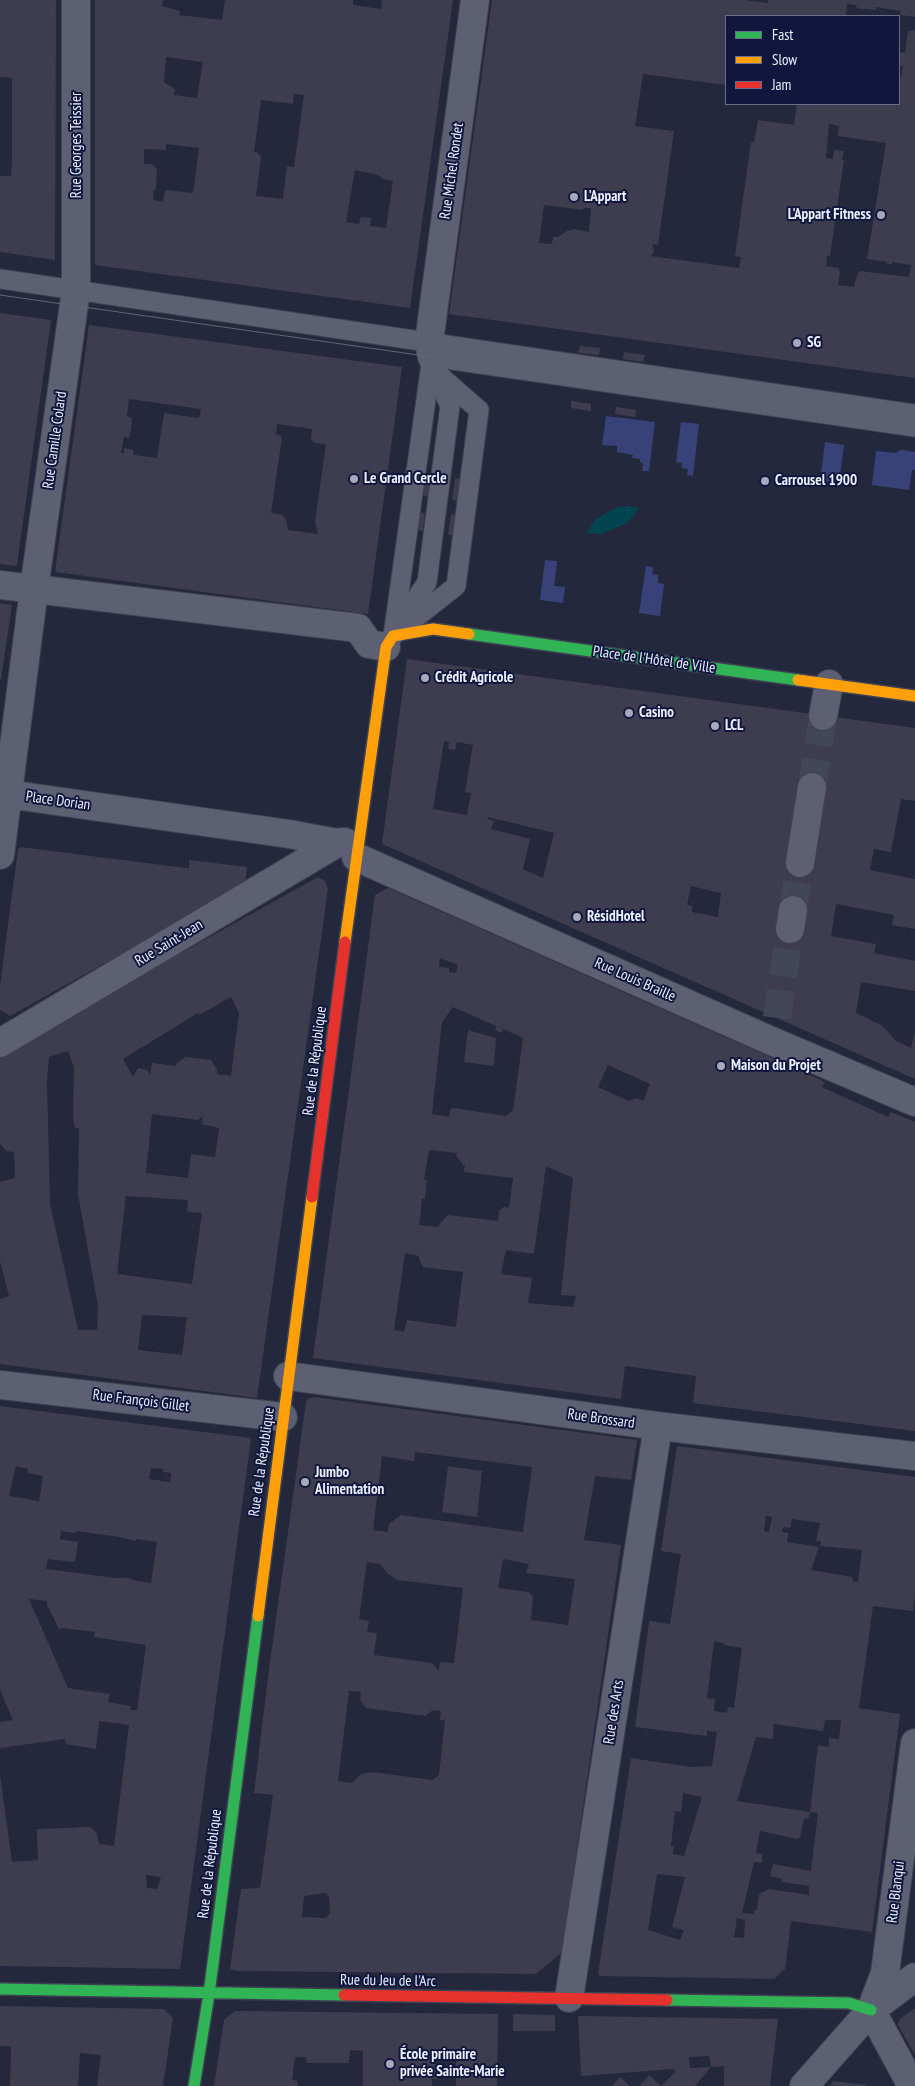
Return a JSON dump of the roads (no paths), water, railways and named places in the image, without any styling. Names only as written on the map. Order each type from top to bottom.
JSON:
[{"type":"street","name":"Rue Georges Teissier","points":[[76,0],[76,290]]},
{"type":"street","name":"Rue Michel Rondet","points":[[431,356],[476,0]]},
{"type":"street","name":"Rue Camille Colard","points":[[34,589],[76,290]]},
{"type":"street","points":[[0,585],[358,628],[369,644],[390,641],[350,847]]},
{"type":"street","name":"Place Dorian","points":[[34,589],[4,800],[288,834],[350,847]]},
{"type":"street","name":"Place de l'Hôtel de Ville","points":[[390,641],[433,628],[915,696]]},
{"type":"street","points":[[823,716],[829,684]]},
{"type":"street","points":[[800,863],[812,787]]},
{"type":"street","points":[[0,855],[4,800]]},
{"type":"street","name":"Rue Louis Braille","points":[[350,847],[772,1028],[915,1102]]},
{"type":"street","name":"Rue Saint-Jean","points":[[0,1043],[350,847]]},
{"type":"street","name":"Rue de la République","points":[[194,2086],[209,1994],[283,1418],[350,847]]},
{"type":"street","name":"Rue Brossard","points":[[288,1376],[658,1426],[915,1456]]},
{"type":"street","name":"Rue François Gillet","points":[[0,1385],[283,1418]]},
{"type":"street","name":"Rue des Arts","points":[[569,1998],[658,1426]]},
{"type":"street","name":"Rue Blanqui","points":[[871,2010],[885,1973],[915,1742]]},
{"type":"street","points":[[812,2078],[871,2010],[915,1977]]},
{"type":"street","name":"Rue du Jeu de l'Arc","points":[[0,1989],[209,1994],[776,2001],[849,2003],[871,2010]]},
{"type":"street","points":[[871,2010],[912,2086]]},
{"type":"lane","points":[[0,280],[76,290],[431,356],[915,428]]},
{"type":"lane","points":[[431,356],[915,414]]},
{"type":"lane","points":[[390,641],[431,356]]},
{"type":"lane","points":[[390,641],[426,582],[450,406],[431,356]]},
{"type":"lane","points":[[390,641],[456,586],[479,410],[431,356]]},
{"type":"tunnel","points":[[812,787],[823,716]]},
{"type":"tunnel","points":[[793,910],[800,863]]},
{"type":"tunnel","points":[[777,1018],[790,929]]},
{"type":"tram line","points":[[0,295],[432,357]]},
{"type":"place","name":"L'Appart","points":[[574,197]]},
{"type":"place","name":"L'Appart Fitness","points":[[881,215]]},
{"type":"place","name":"SG","points":[[797,343]]},
{"type":"place","name":"Le Grand Cercle","points":[[354,479]]},
{"type":"place","name":"Carrousel 1900","points":[[765,481]]},
{"type":"place","name":"Crédit Agricole","points":[[425,678]]},
{"type":"place","name":"Casino","points":[[629,713]]},
{"type":"place","name":"LCL","points":[[715,726]]},
{"type":"place","name":"RésidHotel","points":[[577,917]]},
{"type":"place","name":"Maison du Projet","points":[[721,1066]]},
{"type":"place","name":"Jumbo Alimentation","points":[[305,1482]]},
{"type":"place","name":"École primaire privée Sainte-Marie","points":[[390,2064]]}]
